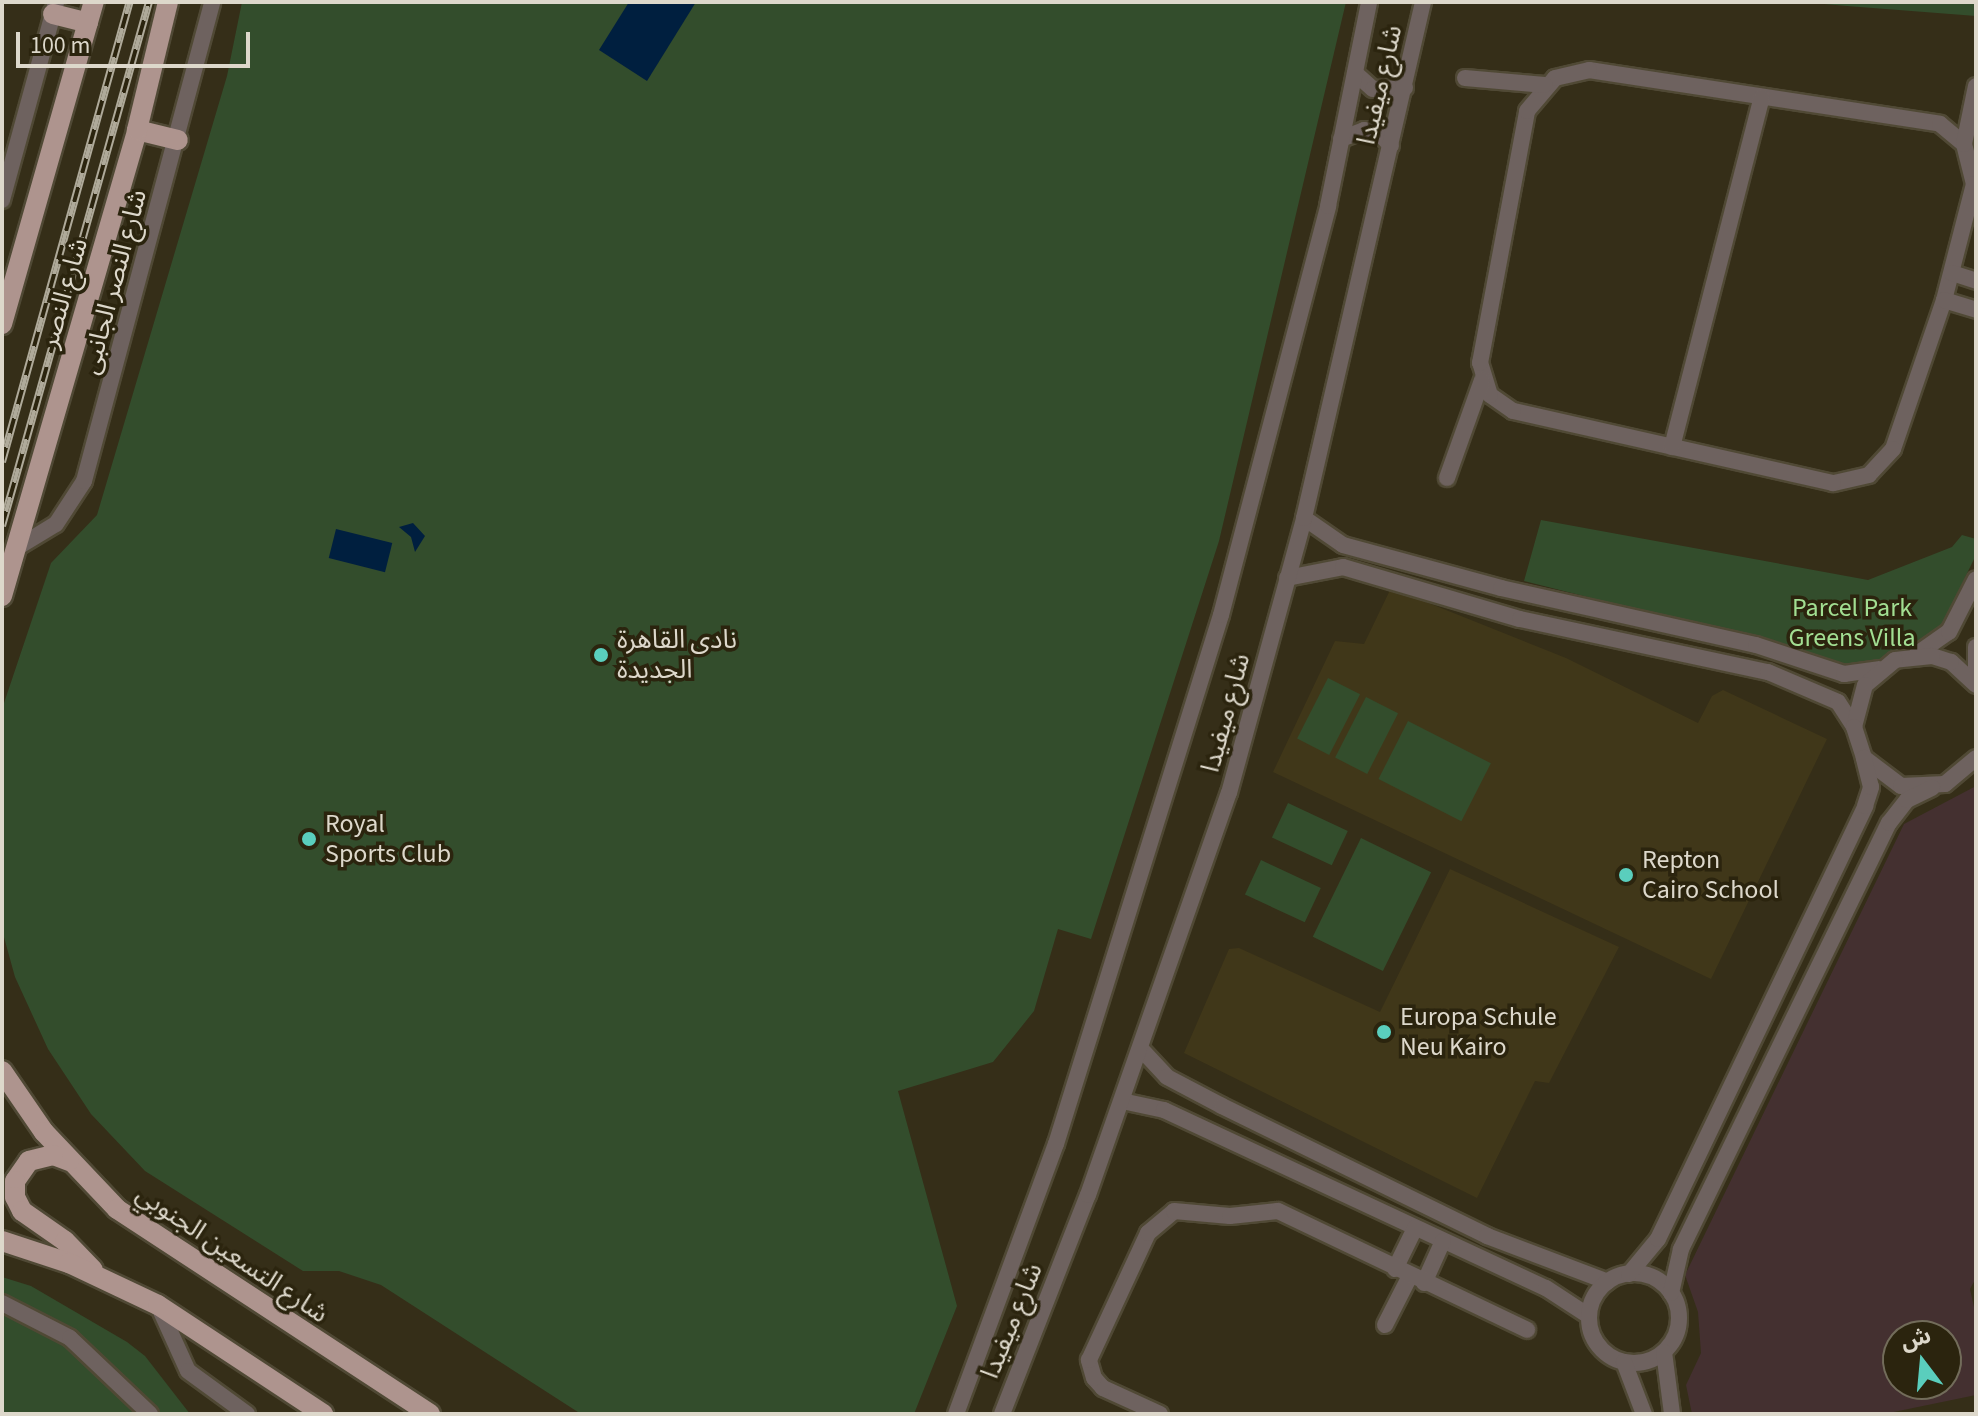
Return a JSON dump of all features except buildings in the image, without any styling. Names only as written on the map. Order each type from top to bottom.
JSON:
[{"type":"main road","name":"شارع النصر","points":[[2,324],[94,2]]},
{"type":"main road","name":"شارع النصر","points":[[2,596],[137,130],[168,2]]},
{"type":"main road","points":[[54,8],[88,23]]},
{"type":"main road","points":[[137,130],[178,140]]},
{"type":"main road","name":"شارع التسعين الجنوبي","points":[[2,1071],[69,1161],[145,1231],[430,1414]]},
{"type":"main road","points":[[69,1161],[53,1155],[29,1161],[15,1181],[15,1197],[28,1217],[65,1241],[98,1276]]},
{"type":"main road","points":[[2,1241],[98,1276],[158,1305],[323,1414]]},
{"type":"street","name":"شارع النصر الجانبى","points":[[18,547],[56,524],[84,481],[178,140],[212,2]]},
{"type":"street","name":"شارع ميفيدا","points":[[956,1414],[1056,1144],[1221,615],[1341,139],[1369,2]]},
{"type":"street","name":"شارع ميفيدا","points":[[1002,1414],[1122,1101],[1229,793],[1304,518],[1423,2]]},
{"type":"street","points":[[2,200],[54,8]]},
{"type":"street","points":[[1447,478],[1482,380],[1480,363],[1524,121],[1545,85],[1566,73],[1589,70],[1940,124],[1964,144],[1973,163],[1974,184],[1944,300],[1893,449],[1869,475],[1833,483],[1513,411],[1497,402],[1482,380]]},
{"type":"street","points":[[1355,73],[1381,91],[1405,88]]},
{"type":"street","points":[[1465,78],[1545,85]]},
{"type":"street","points":[[1964,144],[1976,86]]},
{"type":"street","points":[[1672,447],[1762,97]]},
{"type":"street","points":[[1341,139],[1364,130],[1380,134],[1391,146]]},
{"type":"street","points":[[1952,273],[1976,281]]},
{"type":"street","points":[[1944,300],[1976,310]]},
{"type":"street","points":[[1304,518],[1343,545],[1501,588],[1756,645],[1844,674],[1879,669],[1913,655],[1949,632],[1976,579]]},
{"type":"street","points":[[1287,578],[1343,567],[1495,612],[1768,672],[1838,702],[1854,727],[1871,787],[1865,806],[1658,1239],[1629,1274],[1608,1282],[1598,1291],[1589,1316],[1595,1340],[1624,1362],[1644,1414]]},
{"type":"street","points":[[1495,612],[1501,588]]},
{"type":"street","points":[[1976,647],[1976,677]]},
{"type":"street","points":[[1913,655],[1951,662],[1976,685]]},
{"type":"street","points":[[1854,727],[1860,695],[1879,669]]},
{"type":"street","points":[[1864,758],[1887,780],[1932,788]]},
{"type":"street","points":[[1957,778],[1976,758]]},
{"type":"street","points":[[1671,1293],[1685,1242],[1889,823],[1907,800],[1976,773]]},
{"type":"street","points":[[1141,1049],[1167,1077],[1272,1131],[1525,1253],[1608,1282]]},
{"type":"street","points":[[1122,1101],[1164,1110],[1546,1288],[1589,1316]]},
{"type":"street","points":[[1211,1132],[1222,1106]]},
{"type":"street","points":[[1262,1156],[1272,1131]]},
{"type":"street","points":[[1160,1414],[1103,1388],[1094,1378],[1089,1360],[1148,1233],[1166,1215],[1182,1209],[1230,1216],[1278,1211],[1527,1330]]},
{"type":"street","points":[[1410,1276],[1415,1228]]},
{"type":"street","points":[[1385,1325],[1410,1276],[1443,1241]]},
{"type":"street","points":[[1629,1274],[1660,1281],[1671,1293],[1679,1324],[1664,1352],[1672,1414]]},
{"type":"street","points":[[2,1303],[70,1338],[150,1414]]},
{"type":"street","points":[[158,1305],[188,1371],[247,1414]]},
{"type":"street","points":[[1624,1362],[1638,1363],[1664,1352]]},
{"type":"shaded area","name":"Repton Cairo School","points":[[1391,588],[1566,658],[1698,723],[1712,696],[1723,690],[1827,739],[1711,979],[1273,772],[1335,641],[1364,644]]},
{"type":"shaded area","points":[[1976,786],[1976,1278],[1970,1289],[1976,1316],[1976,1395],[1962,1398],[1962,1320],[1882,1320],[1882,1400],[1952,1400],[1884,1414],[1692,1414],[1686,1385],[1701,1353],[1698,1312],[1685,1275],[1904,824]]},
{"type":"shaded area","name":"Europa Schule Neu Kairo","points":[[1450,869],[1619,947],[1549,1083],[1535,1081],[1477,1198],[1184,1053],[1229,949],[1239,948],[1380,1012]]},
{"type":"green space","name":"نادى القاهرة الجديدة","points":[[242,2],[1346,2],[1219,541],[1091,939],[1058,929],[1034,1011],[993,1062],[898,1091],[957,1306],[914,1414],[581,1414],[381,1285],[339,1271],[303,1271],[145,1171],[91,1114],[48,1049],[15,977],[2,930],[2,709],[51,563],[97,515],[227,76]]},
{"type":"green space","points":[[1801,2],[1976,2],[1976,16],[1847,6]]},
{"type":"green space","name":"Parcel Park Greens Villa","points":[[1541,520],[1868,580],[1952,547],[1962,535],[1976,539],[1976,555],[1938,633],[1872,666],[1844,668],[1814,654],[1524,581]]},
{"type":"green space","points":[[1328,678],[1360,694],[1329,755],[1297,739]]},
{"type":"green space","points":[[1366,697],[1398,713],[1367,774],[1335,758]]},
{"type":"green space","points":[[1408,721],[1491,763],[1461,821],[1378,779]]},
{"type":"green space","points":[[1288,803],[1348,831],[1332,865],[1272,837]]},
{"type":"green space","points":[[1361,838],[1431,872],[1383,971],[1313,937]]},
{"type":"green space","points":[[1261,860],[1321,888],[1305,922],[1245,894]]},
{"type":"green space","points":[[2,1277],[31,1286],[127,1342],[145,1356],[190,1414],[2,1414]]},
{"type":"water","points":[[629,2],[696,2],[647,81],[599,50]]},
{"type":"water","points":[[413,523],[425,536],[415,552],[411,537],[399,527]]},
{"type":"water","points":[[336,529],[392,543],[385,572],[329,558]]},
{"type":"railway","points":[[2,462],[130,2]]},
{"type":"railway","points":[[2,526],[149,2]]},
{"type":"place","name":"نادى القاهرة الجديدة","points":[[601,655]]},
{"type":"place","name":"Royal Sports Club","points":[[309,839]]},
{"type":"place","name":"Repton Cairo School","points":[[1626,875]]},
{"type":"place","name":"Europa Schule Neu Kairo","points":[[1384,1032]]}]
